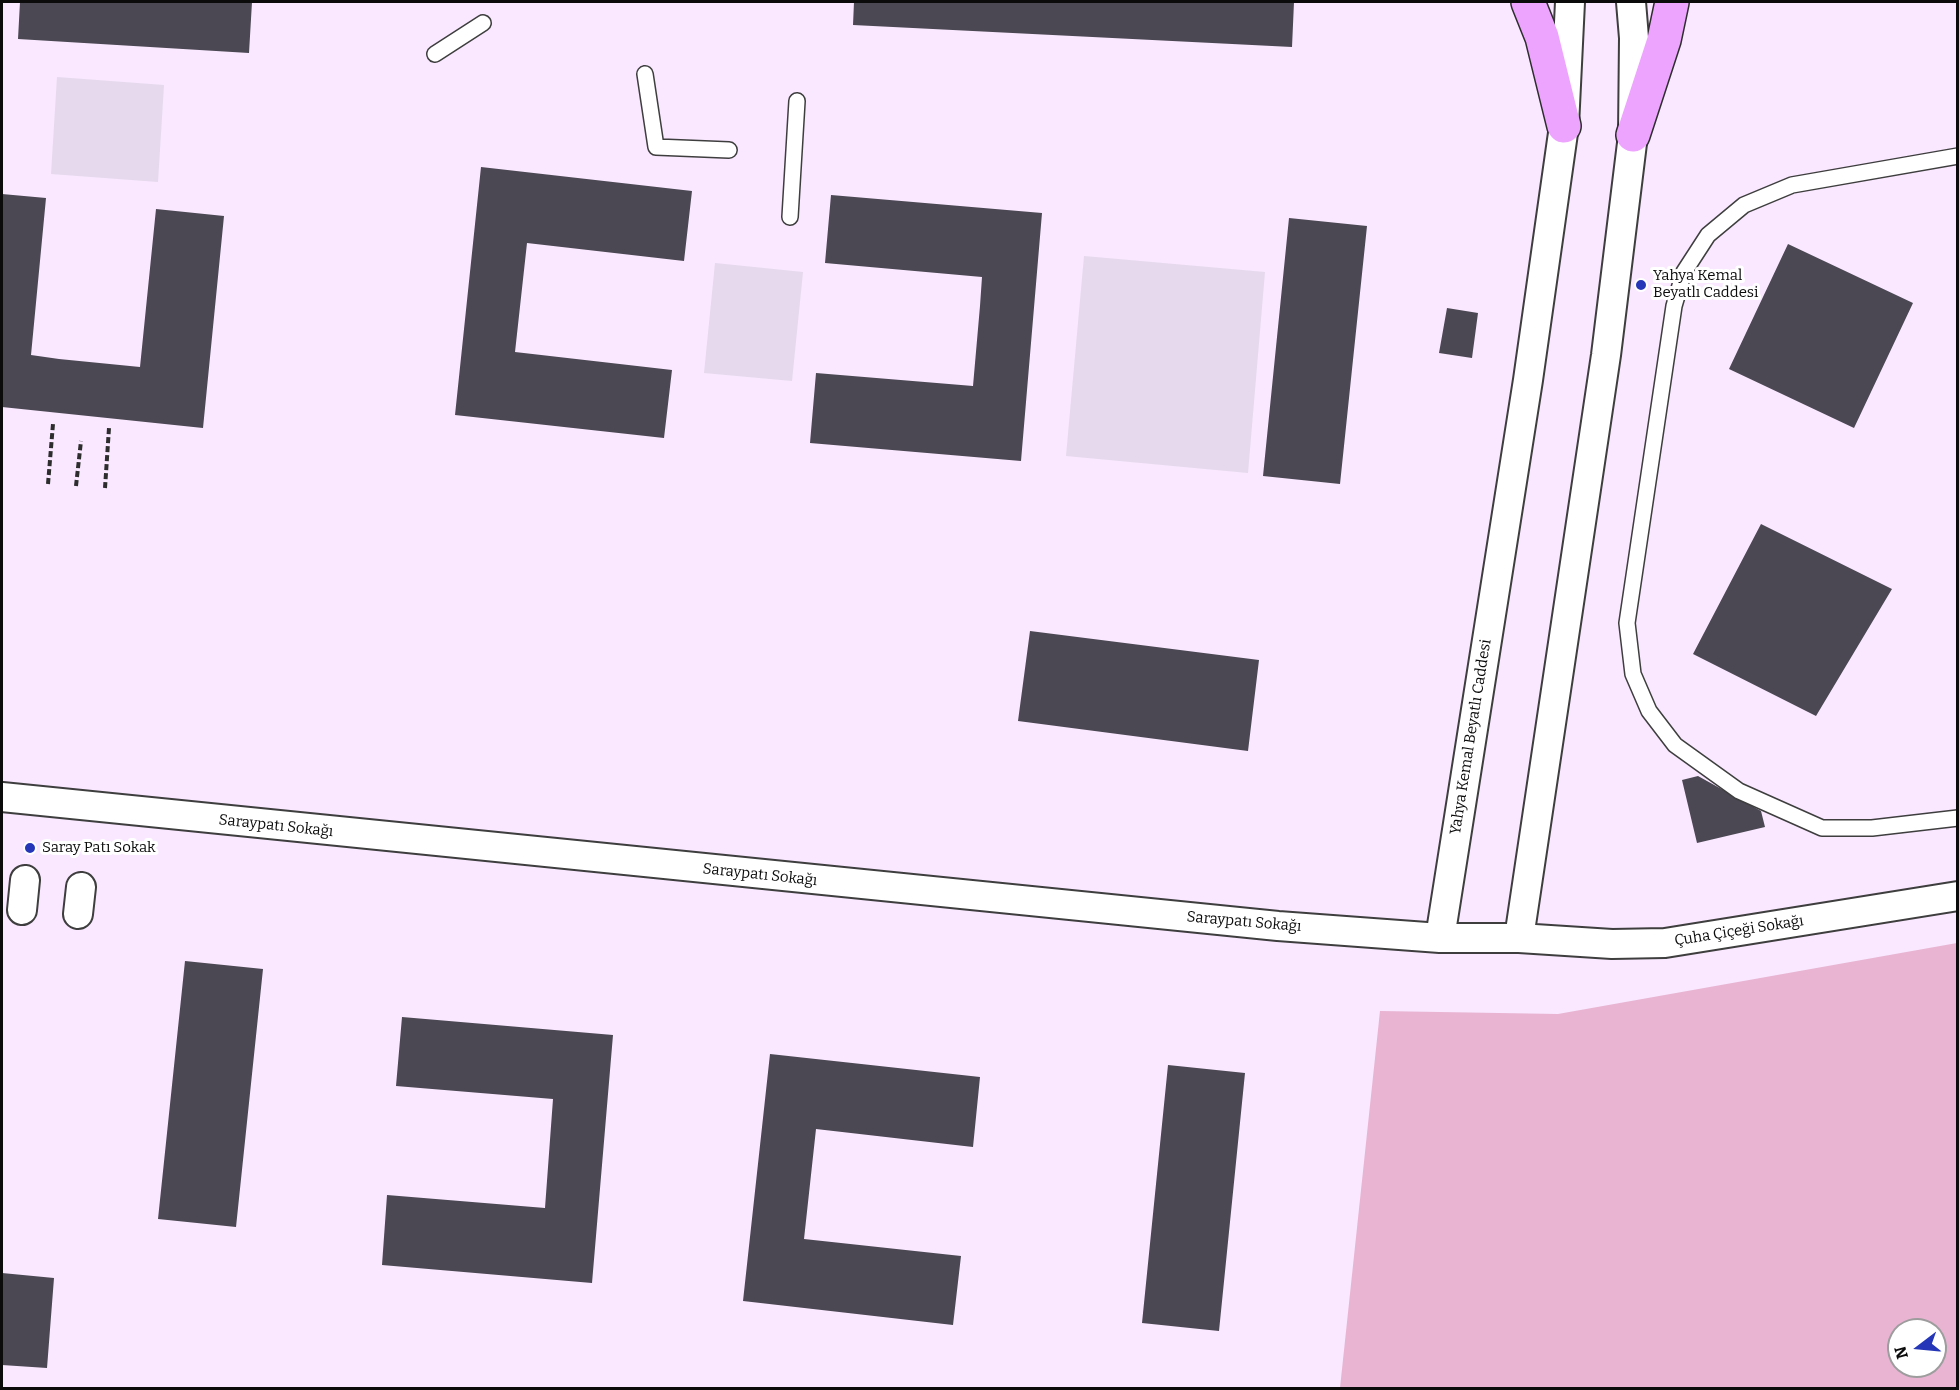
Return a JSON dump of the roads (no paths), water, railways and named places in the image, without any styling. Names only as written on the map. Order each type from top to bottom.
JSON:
[{"type":"main road","points":[[1528,2],[1542,37],[1564,126]]},
{"type":"main road","points":[[1633,135],[1664,40],[1672,2]]},
{"type":"street","name":"Yahya Kemal Beyatlı Caddesi","points":[[1440,938],[1528,380],[1564,126],[1570,2]]},
{"type":"street","points":[[1519,938],[1604,367],[1633,135],[1634,38],[1631,2]]},
{"type":"street","name":"Saraypatı Sokağı","points":[[2,797],[1243,923],[1440,938],[1519,938]]},
{"type":"street","points":[[22,910],[25,880]]},
{"type":"street","name":"Çuha Çiçeği Sokağı","points":[[1519,938],[1612,944],[1665,943],[1958,896]]},
{"type":"lane","points":[[435,54],[483,23]]},
{"type":"lane","points":[[645,74],[656,147],[729,150]]},
{"type":"lane","points":[[790,217],[797,101]]},
{"type":"lane","points":[[1958,156],[1792,185],[1744,205],[1708,235],[1684,272],[1674,306],[1627,623],[1633,674],[1648,711],[1674,745],[1739,791],[1822,828],[1872,828],[1958,818]]},
{"type":"place","name":"Yahya Kemal Beyatlı Caddesi","points":[[1641,285]]},
{"type":"place","name":"Saray Patı Sokak","points":[[30,848]]}]
